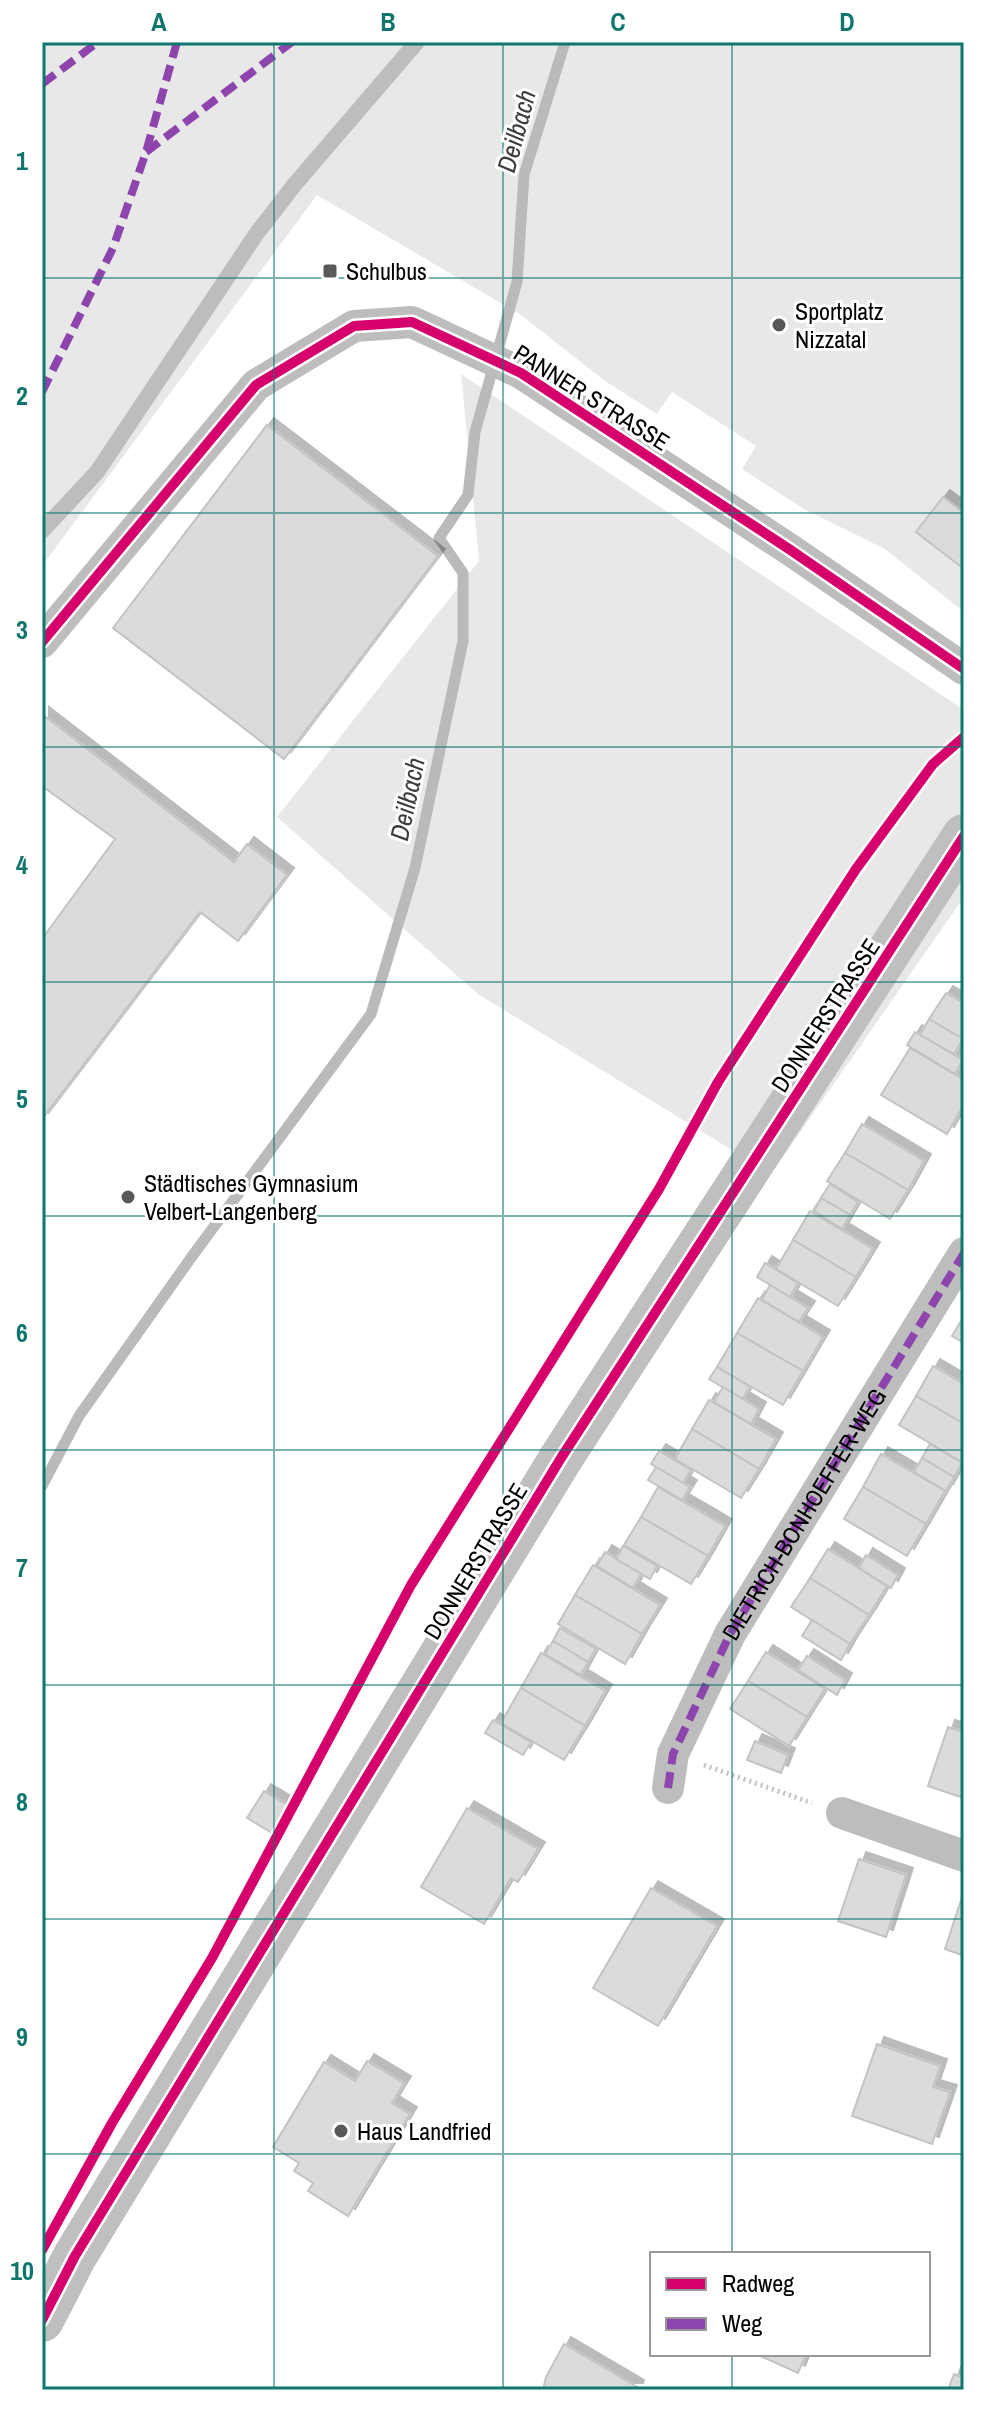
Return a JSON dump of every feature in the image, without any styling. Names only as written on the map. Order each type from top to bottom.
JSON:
[{"type":"main road","name":"DONNERSTRASSE","points":[[42,2320],[75,2256],[561,1458],[964,836]]},
{"type":"street","name":"PANNER STRASSE","points":[[42,642],[256,385],[354,326],[412,322],[465,344],[521,373],[789,549],[964,669]]},
{"type":"street","name":"DIETRICH-BONHOEFFER-WEG","points":[[668,1788],[673,1754],[730,1634],[964,1253]]},
{"type":"street","points":[[842,1813],[964,1856]]},
{"type":"lane","points":[[42,531],[97,472],[249,245],[295,184],[417,42]]},
{"type":"path","points":[[673,1754],[842,1813]]},
{"type":"shaded area","points":[[42,42],[964,42],[964,612],[885,549],[804,509],[742,469],[756,446],[672,392],[657,414],[605,381],[521,315],[317,195],[42,566]]},
{"type":"shaded area","points":[[461,374],[964,710],[964,897],[771,1174],[478,994],[277,817],[479,561]]},
{"type":"building","points":[[267,425],[438,556],[284,759],[113,628]]},
{"type":"building","points":[[943,497],[964,513],[964,569],[916,532]]},
{"type":"building","points":[[42,714],[234,862],[247,844],[287,875],[238,941],[200,912],[42,1119],[42,939],[115,839],[42,786]]},
{"type":"building","points":[[946,993],[964,1003],[963,1039],[929,1019]]},
{"type":"building","points":[[929,1019],[963,1039],[954,1054],[920,1035]]},
{"type":"building","points":[[915,1032],[963,1060],[955,1074],[907,1045]]},
{"type":"building","points":[[910,1048],[964,1080],[964,1104],[947,1134],[881,1095]]},
{"type":"building","points":[[862,1124],[924,1161],[908,1190],[845,1153]]},
{"type":"building","points":[[845,1153],[908,1190],[890,1219],[827,1181]]},
{"type":"building","points":[[830,1184],[858,1202],[850,1215],[821,1198]]},
{"type":"building","points":[[821,1198],[850,1215],[842,1229],[814,1211]]},
{"type":"building","points":[[810,1211],[873,1249],[856,1277],[793,1240]]},
{"type":"building","points":[[793,1240],[856,1277],[838,1306],[776,1269]]},
{"type":"building","points":[[765,1263],[798,1283],[790,1297],[757,1277]]},
{"type":"building","points":[[770,1285],[808,1308],[799,1322],[762,1300]]},
{"type":"building","points":[[758,1298],[823,1337],[803,1371],[737,1333]]},
{"type":"building","points":[[964,1316],[964,1343],[952,1336]]},
{"type":"building","points":[[737,1333],[803,1371],[783,1405],[717,1367]]},
{"type":"building","points":[[933,1366],[964,1384],[964,1424],[916,1396]]},
{"type":"building","points":[[717,1367],[750,1387],[742,1399],[709,1379]]},
{"type":"building","points":[[723,1387],[759,1409],[751,1424],[714,1402]]},
{"type":"building","points":[[916,1396],[964,1424],[962,1462],[899,1425]]},
{"type":"building","points":[[709,1400],[776,1439],[759,1469],[692,1429]]},
{"type":"building","points":[[692,1429],[759,1469],[741,1498],[675,1459]]},
{"type":"building","points":[[930,1444],[962,1463],[954,1477],[922,1458]]},
{"type":"building","points":[[659,1451],[691,1470],[683,1483],[651,1464]]},
{"type":"building","points":[[881,1454],[945,1491],[926,1524],[863,1487]]},
{"type":"building","points":[[922,1458],[954,1477],[946,1491],[914,1472]]},
{"type":"building","points":[[656,1467],[690,1487],[682,1500],[648,1480]]},
{"type":"building","points":[[658,1487],[725,1526],[708,1556],[641,1517]]},
{"type":"building","points":[[863,1487],[926,1524],[907,1556],[844,1519]]},
{"type":"building","points":[[641,1517],[708,1556],[691,1584],[624,1545]]},
{"type":"building","points":[[623,1546],[657,1566],[650,1579],[616,1559]]},
{"type":"building","points":[[828,1549],[887,1586],[869,1615],[810,1578]]},
{"type":"building","points":[[605,1552],[641,1574],[633,1588],[597,1566]]},
{"type":"building","points":[[866,1555],[898,1575],[891,1588],[859,1568]]},
{"type":"building","points":[[593,1565],[660,1605],[642,1634],[575,1595]]},
{"type":"building","points":[[810,1578],[869,1615],[850,1644],[791,1607]]},
{"type":"building","points":[[575,1595],[642,1634],[625,1664],[558,1624]]},
{"type":"building","points":[[812,1620],[850,1644],[841,1660],[802,1636]]},
{"type":"building","points":[[560,1628],[596,1649],[588,1662],[553,1641]]},
{"type":"building","points":[[553,1641],[588,1662],[581,1675],[545,1654]]},
{"type":"building","points":[[766,1652],[825,1689],[807,1717],[748,1681]]},
{"type":"building","points":[[541,1653],[605,1691],[585,1726],[521,1688]]},
{"type":"building","points":[[807,1656],[845,1680],[837,1695],[798,1670]]},
{"type":"building","points":[[748,1681],[807,1717],[789,1746],[730,1709]]},
{"type":"building","points":[[521,1688],[585,1726],[564,1760],[501,1723]]},
{"type":"building","points":[[493,1720],[531,1742],[523,1755],[485,1733]]},
{"type":"building","points":[[948,1727],[964,1732],[964,1798],[928,1786]]},
{"type":"building","points":[[755,1741],[788,1755],[781,1773],[747,1760]]},
{"type":"building","points":[[264,1791],[289,1806],[272,1833],[247,1818]]},
{"type":"building","points":[[467,1808],[538,1849],[518,1882],[511,1878],[484,1924],[421,1887]]},
{"type":"building","points":[[859,1859],[906,1875],[886,1937],[838,1921]]},
{"type":"building","points":[[651,1888],[717,1926],[658,2026],[593,1988]]},
{"type":"building","points":[[964,1895],[964,1956],[945,1949]]},
{"type":"building","points":[[877,2044],[940,2066],[933,2087],[950,2092],[932,2144],[852,2116]]},
{"type":"building","name":"Haus Landfried","points":[[367,2061],[404,2083],[392,2103],[410,2114],[348,2216],[308,2191],[313,2183],[294,2171],[299,2163],[273,2147],[324,2062],[355,2081]]},
{"type":"building","points":[[564,2344],[637,2387],[636,2390],[543,2390],[546,2377]]},
{"type":"building","points":[[760,2356],[805,2356],[798,2373]]},
{"type":"building","points":[[954,2374],[964,2378],[964,2390],[948,2390]]},
{"type":"waterway","name":"Deilbach","points":[[42,1486],[79,1416],[371,1014],[415,868],[463,641],[463,573],[439,538],[468,495],[475,432],[517,282],[524,175],[565,42]]},
{"type":"marked path","points":[[42,84],[98,42]]},
{"type":"marked path","points":[[42,392],[113,248],[146,152],[177,42]]},
{"type":"marked path","points":[[146,152],[292,42]]},
{"type":"marked path","points":[[668,1788],[673,1754],[730,1634],[964,1253]]},
{"type":"cycle path","points":[[42,642],[256,385],[354,326],[412,322],[521,373],[789,549],[964,669]]},
{"type":"cycle path","points":[[42,2250],[112,2123],[212,1958],[411,1585],[659,1189],[718,1082],[856,869],[933,764],[964,737]]},
{"type":"cycle path","points":[[42,2320],[75,2256],[561,1458],[964,836]]},
{"type":"place","name":"Schulbus","points":[[330,271]]},
{"type":"place","name":"Sportplatz Nizzatal","points":[[779,325]]},
{"type":"place","name":"Städtisches Gymnasium Velbert-Langenberg","points":[[128,1197]]},
{"type":"place","name":"Haus Landfried","points":[[341,2131]]}]
